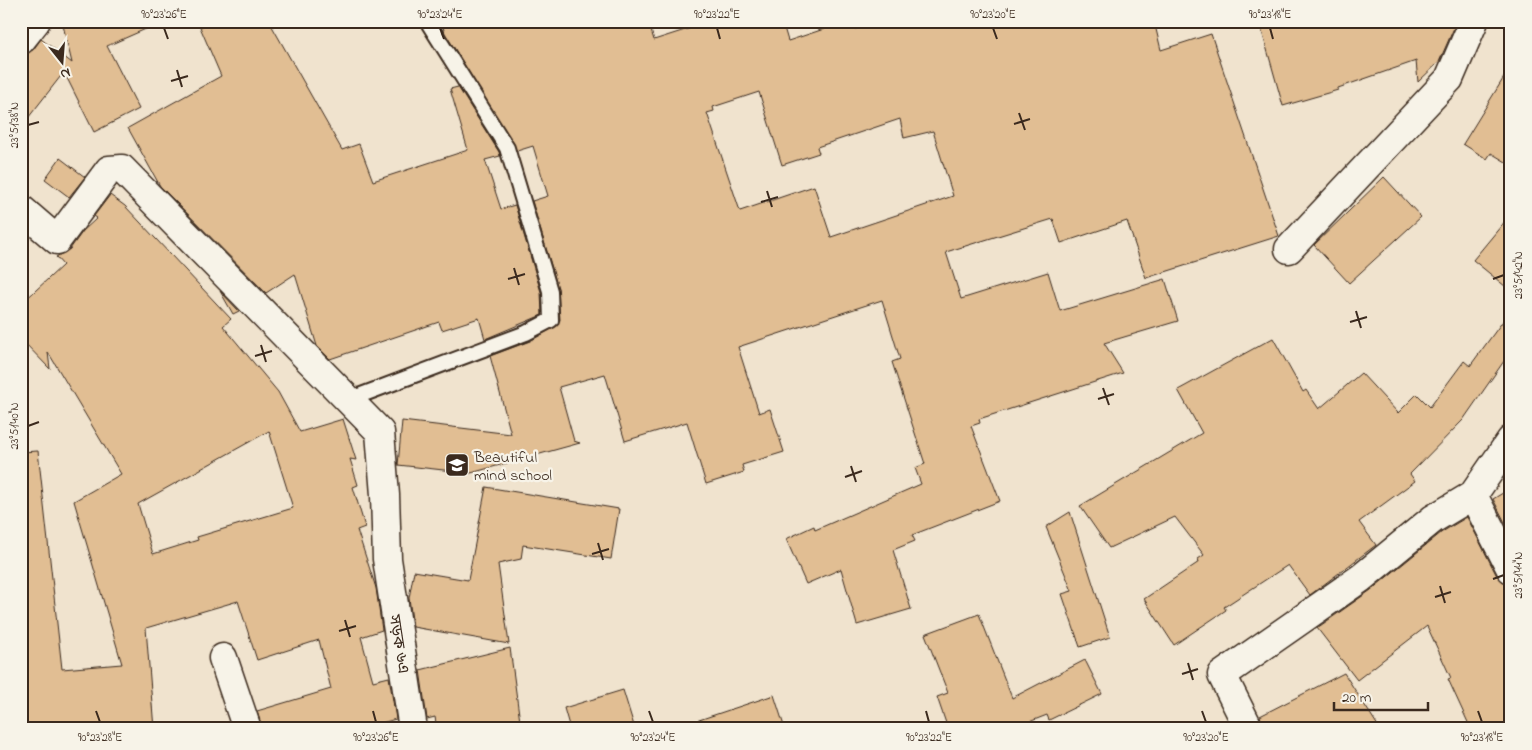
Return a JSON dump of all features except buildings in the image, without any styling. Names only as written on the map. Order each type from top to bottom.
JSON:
[{"type":"street","points":[[21,40],[36,21]]},
{"type":"street","points":[[1289,249],[1449,79],[1474,21]]},
{"type":"street","name":"সড়ক ৬এ","points":[[21,209],[57,240],[109,170],[122,169],[380,432],[388,559],[413,729]]},
{"type":"street","points":[[1249,729],[1222,675],[1360,578],[1433,519],[1473,495],[1511,440]]},
{"type":"street","points":[[1473,495],[1511,569]]},
{"type":"street","points":[[224,658],[247,729]]},
{"type":"lane","points":[[348,400],[526,333],[551,320],[550,291],[507,148],[427,21]]},
{"type":"place","name":"Beautiful mind school","points":[[457,465]]}]
